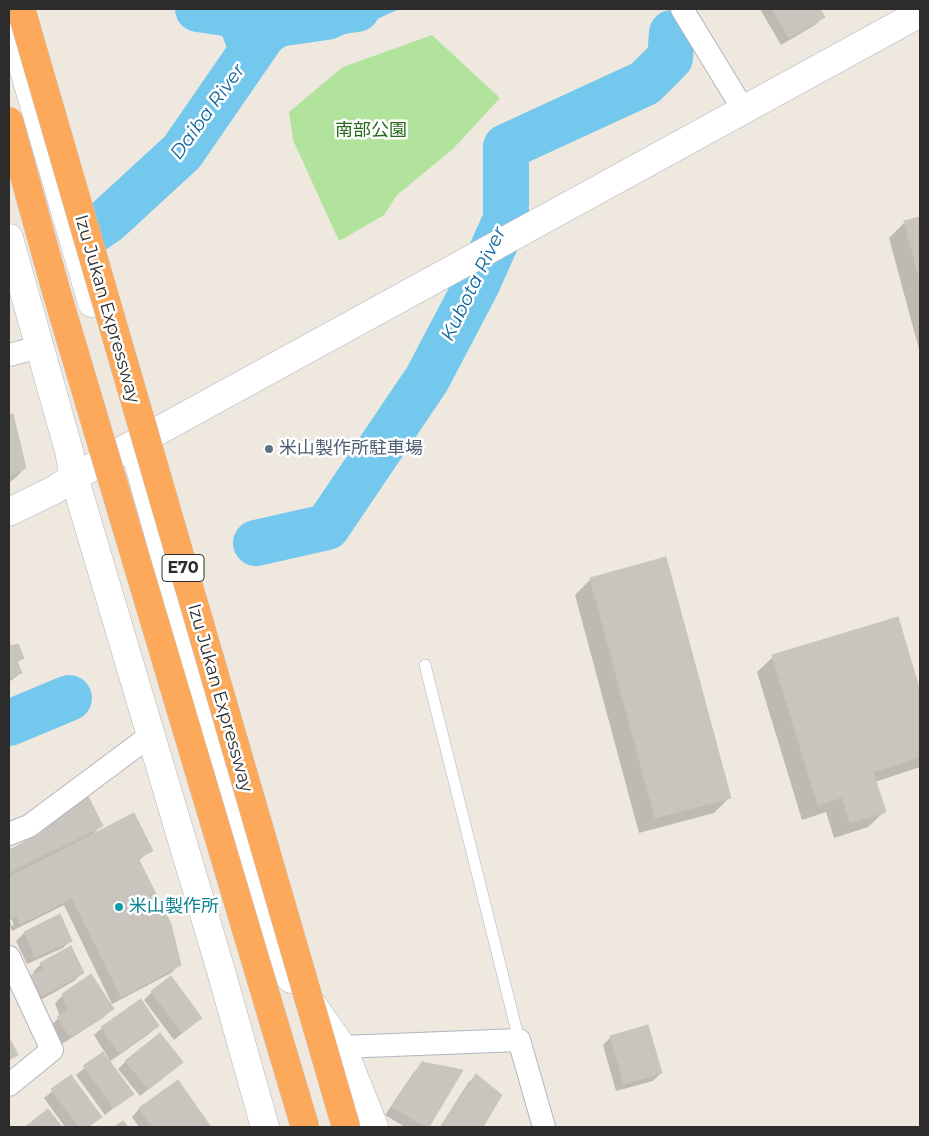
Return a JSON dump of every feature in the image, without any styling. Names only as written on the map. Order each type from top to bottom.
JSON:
[{"type":"highway","name":"Izu Jukan Expressway","points":[[21,9],[346,1127]]},
{"type":"highway","name":"E70","points":[[9,121],[60,303],[305,1127]]},
{"type":"street","points":[[682,9],[743,109]]},
{"type":"street","points":[[9,512],[54,490],[74,477],[920,13]]},
{"type":"street","points":[[9,19],[134,444],[247,854],[286,966],[346,1127]]},
{"type":"street","points":[[9,238],[69,451],[74,477],[221,971],[265,1127]]},
{"type":"street","points":[[9,355],[40,347]]},
{"type":"street","points":[[9,834],[29,826],[151,735]]},
{"type":"street","points":[[9,957],[52,1050],[9,1085]]},
{"type":"street","points":[[286,966],[342,1047],[374,1127]]},
{"type":"street","points":[[342,1047],[519,1040],[544,1127]]},
{"type":"lane","points":[[425,665],[519,1040]]},
{"type":"green space","name":"南部公園","points":[[432,35],[500,98],[453,149],[397,195],[384,215],[339,241],[293,140],[289,112],[343,67]]},
{"type":"water","points":[[212,9],[399,9],[334,39],[286,46],[238,77]]},
{"type":"building","points":[[772,9],[820,9],[825,17],[789,38]]},
{"type":"building","points":[[920,217],[920,281],[904,221]]},
{"type":"building","points":[[13,414],[26,468],[9,476],[9,415]]},
{"type":"building","points":[[666,557],[731,798],[655,818],[590,578]]},
{"type":"building","points":[[898,617],[920,691],[920,757],[873,772],[886,812],[850,823],[842,797],[818,805],[772,655]]},
{"type":"building","points":[[9,641],[11,646],[18,644],[24,658],[17,661],[22,673],[9,678]]},
{"type":"building","points":[[88,796],[103,826],[50,852],[40,832]]},
{"type":"building","name":"米山製作所","points":[[134,813],[153,851],[138,858],[171,924],[181,965],[121,997],[72,898],[20,924],[17,916],[10,920],[9,916],[9,877]]},
{"type":"building","points":[[40,834],[49,852],[9,873],[9,850]]},
{"type":"building","points":[[60,914],[72,941],[35,957],[24,932]]},
{"type":"building","points":[[71,946],[84,973],[42,996],[30,976],[44,969],[40,963]]},
{"type":"building","points":[[91,974],[114,1009],[70,1037],[57,1017],[68,1010],[62,994]]},
{"type":"building","points":[[171,976],[202,1018],[182,1033],[151,991]]},
{"type":"building","points":[[141,999],[159,1026],[119,1053],[101,1027]]},
{"type":"building","points":[[648,1025],[662,1073],[624,1084],[610,1036]]},
{"type":"building","points":[[160,1033],[183,1062],[149,1089],[125,1061]]},
{"type":"building","points":[[9,1037],[18,1055],[9,1060]]},
{"type":"building","points":[[103,1052],[134,1094],[114,1108],[83,1066]]},
{"type":"building","points":[[422,1062],[463,1070],[429,1127],[392,1107]]},
{"type":"building","points":[[476,1074],[502,1095],[483,1127],[441,1127]]},
{"type":"building","points":[[71,1075],[102,1117],[88,1127],[79,1127],[51,1089]]},
{"type":"building","points":[[178,1080],[211,1127],[152,1127],[139,1108]]},
{"type":"building","points":[[48,1109],[62,1127],[25,1127]]},
{"type":"building","points":[[123,1121],[128,1127],[114,1127]]},
{"type":"waterway","name":"Daiba River","points":[[198,9],[273,20],[357,9]]},
{"type":"waterway","name":"Daiba River","points":[[88,234],[107,221],[182,152],[273,20]]},
{"type":"waterway","name":"Kubota River","points":[[256,543],[327,527],[427,379],[477,284],[506,219],[506,147],[645,83],[670,58],[672,33]]},
{"type":"waterway","name":"Kubota River","points":[[9,723],[69,698]]},
{"type":"place","name":"米山製作所駐車場","points":[[269,449]]},
{"type":"place","name":"米山製作所","points":[[119,907]]}]
